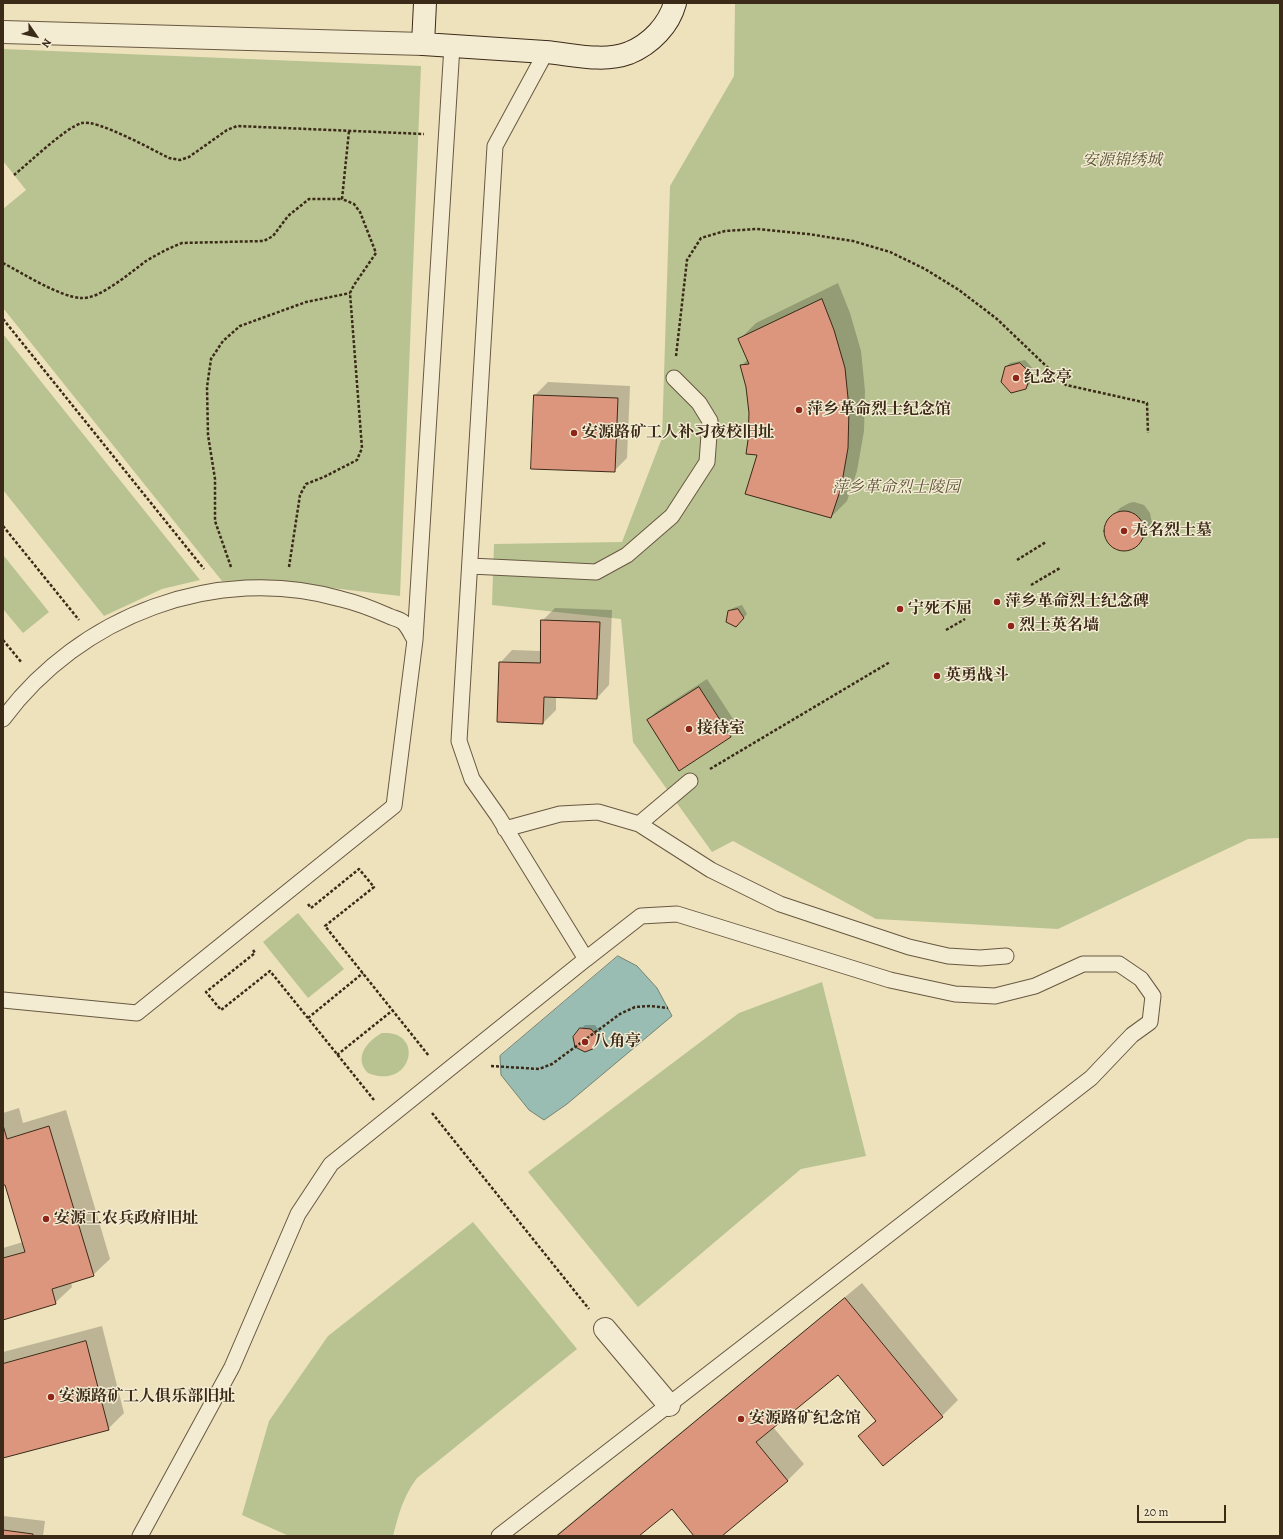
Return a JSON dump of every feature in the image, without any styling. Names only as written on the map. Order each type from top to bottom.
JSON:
[{"type":"street","points":[[423,44],[425,3]]},
{"type":"street","points":[[3,32],[423,44],[546,52],[600,58],[629,53],[642,46],[656,35],[667,21],[675,3]]},
{"type":"street","points":[[605,1329],[669,1405]]},
{"type":"lane","points":[[3,1000],[137,1013],[394,806],[415,640],[452,46]]},
{"type":"lane","points":[[546,52],[495,146],[459,741],[472,779],[586,959]]},
{"type":"lane","points":[[470,566],[596,572],[627,555],[672,516],[707,462],[710,420],[699,403],[674,378]]},
{"type":"lane","points":[[3,719],[16,701],[72,649],[92,636],[140,611],[176,598],[220,590],[243,588],[285,588],[330,595],[366,606],[403,622],[415,640]]},
{"type":"lane","points":[[639,824],[690,781]]},
{"type":"lane","points":[[505,829],[560,814],[598,812],[639,824],[711,870],[780,904],[909,947],[948,956],[980,958],[1006,956]]},
{"type":"lane","points":[[140,1536],[232,1367],[298,1214],[331,1164],[641,916],[677,914],[890,980],[955,994],[995,996],[1035,986],[1083,964],[1119,964],[1142,979],[1153,996],[1150,1022],[1132,1035],[1091,1078],[499,1536]]},
{"type":"path","points":[[14,175],[70,128],[84,122],[97,124],[169,158],[180,160],[189,156],[227,130],[238,126],[446,135]]},
{"type":"path","points":[[342,199],[349,131]]},
{"type":"path","points":[[3,263],[59,292],[82,299],[98,295],[148,261],[169,248],[182,243],[264,241],[273,236],[288,216],[309,199],[342,199],[354,204],[360,212],[376,253],[350,293],[362,448],[357,460],[324,477],[306,484],[300,495],[285,588]]},
{"type":"path","points":[[674,378],[687,260],[701,238],[725,231],[757,229],[808,234],[853,241],[890,252],[925,269],[959,290],[997,319],[1066,385],[1147,403],[1148,433]]},
{"type":"path","points":[[243,588],[233,570],[215,521],[215,479],[208,428],[207,387],[211,359],[223,341],[240,326],[306,302],[350,293]]},
{"type":"path","points":[[3,319],[220,590]]},
{"type":"path","points":[[3,526],[92,636]]},
{"type":"path","points":[[1017,560],[1046,542]]},
{"type":"path","points":[[1031,585],[1060,568]]},
{"type":"path","points":[[1044,608],[1072,592]]},
{"type":"path","points":[[946,630],[965,619]]},
{"type":"path","points":[[3,640],[36,681]]},
{"type":"path","points":[[690,781],[890,662]]},
{"type":"path","points":[[326,896],[359,869],[374,887],[325,926],[429,1056],[424,1060]]},
{"type":"path","points":[[240,964],[206,992],[221,1010],[270,971],[374,1100],[379,1096]]},
{"type":"path","points":[[308,1018],[363,973]]},
{"type":"path","points":[[454,1066],[501,1066],[539,1069],[552,1064],[620,1014],[635,1007],[650,1006],[668,1008]]},
{"type":"path","points":[[337,1055],[393,1010]]},
{"type":"path","points":[[437,1119],[605,1329]]},
{"type":"green space","points":[[735,3],[1280,3],[1280,838],[1248,839],[1058,929],[876,919],[733,841],[712,852],[633,742],[621,619],[492,605],[494,544],[622,542],[662,438],[670,186],[734,76]]},
{"type":"green space","points":[[3,49],[421,66],[400,596],[264,580],[222,581],[3,308],[3,209],[26,190],[3,161]]},
{"type":"green space","points":[[3,334],[200,580],[162,589],[104,616],[3,490]]},
{"type":"green space","points":[[4,556],[49,612],[23,633],[3,609]]},
{"type":"green space","points":[[298,913],[344,969],[308,998],[263,942]]},
{"type":"green space","points":[[822,982],[866,1156],[801,1169],[638,1307],[528,1172],[739,1013]]},
{"type":"green space","points":[[382,1033],[396,1035],[405,1041],[409,1049],[408,1059],[403,1067],[395,1074],[383,1076],[368,1073],[362,1062],[362,1056],[367,1045],[376,1036]]},
{"type":"green space","points":[[473,1222],[577,1349],[417,1478],[405,1499],[393,1536],[289,1536],[242,1515],[269,1421],[328,1336]]},
{"type":"water","points":[[618,956],[637,966],[657,988],[672,1016],[567,1104],[544,1120],[529,1110],[501,1075],[500,1056]]},
{"type":"building","name":"萍乡革命烈士纪念馆","points":[[822,299],[834,330],[845,368],[849,408],[848,448],[841,488],[831,518],[745,494],[757,455],[746,454],[749,413],[746,387],[740,365],[749,364],[738,339]]},
{"type":"building","name":"纪念亭","points":[[1020,363],[1031,374],[1026,389],[1011,393],[1001,382],[1005,367]]},
{"type":"building","name":"安源路矿工人补习夜校旧址","points":[[534,395],[618,398],[615,472],[531,469]]},
{"type":"building","name":"无名烈士墓","points":[[1128,511],[1135,514],[1141,520],[1144,531],[1143,539],[1135,548],[1128,551],[1120,551],[1113,548],[1105,539],[1104,527],[1107,520],[1116,512]]},
{"type":"building","points":[[738,609],[744,618],[736,627],[726,622],[728,611]]},
{"type":"building","points":[[541,620],[600,622],[597,699],[544,697],[543,724],[497,722],[499,662],[540,663]]},
{"type":"building","name":"接待室","points":[[699,687],[731,737],[679,771],[647,720]]},
{"type":"building","name":"八角亭","points":[[580,1028],[591,1029],[598,1037],[595,1048],[585,1052],[575,1047],[573,1037]]},
{"type":"building","name":"安源工农兵政府旧址","points":[[3,1125],[7,1139],[49,1126],[94,1276],[52,1289],[56,1304],[3,1320],[3,1258],[25,1252],[5,1185],[3,1185]]},
{"type":"building","name":"安源路矿纪念馆","points":[[845,1298],[943,1417],[883,1466],[858,1436],[876,1421],[838,1375],[756,1442],[788,1481],[722,1536],[694,1536],[672,1509],[639,1536],[557,1536]]},
{"type":"building","name":"安源路矿工人俱乐部旧址","points":[[86,1341],[109,1430],[3,1458],[3,1364]]},
{"type":"building","points":[[3,1530],[33,1534],[33,1536],[3,1536]]},
{"type":"place","name":"纪念亭","points":[[1016,378]]},
{"type":"place","name":"萍乡革命烈士纪念馆","points":[[799,410]]},
{"type":"place","name":"安源路矿工人补习夜校旧址","points":[[574,433]]},
{"type":"place","name":"无名烈士墓","points":[[1124,531]]},
{"type":"place","name":"萍乡革命烈士纪念碑","points":[[997,602]]},
{"type":"place","name":"宁死不屈","points":[[900,609]]},
{"type":"place","name":"烈士英名墙","points":[[1011,626]]},
{"type":"place","name":"英勇战斗","points":[[937,676]]},
{"type":"place","name":"接待室","points":[[689,729]]},
{"type":"place","name":"八角亭","points":[[585,1042]]},
{"type":"place","name":"安源工农兵政府旧址","points":[[46,1219]]},
{"type":"place","name":"安源路矿工人俱乐部旧址","points":[[51,1397]]},
{"type":"place","name":"安源路矿纪念馆","points":[[741,1419]]},
{"type":"park label","name":"安源锦绣城","points":[[1122,161]]},
{"type":"park label","name":"萍乡革命烈士陵园","points":[[896,488]]}]
